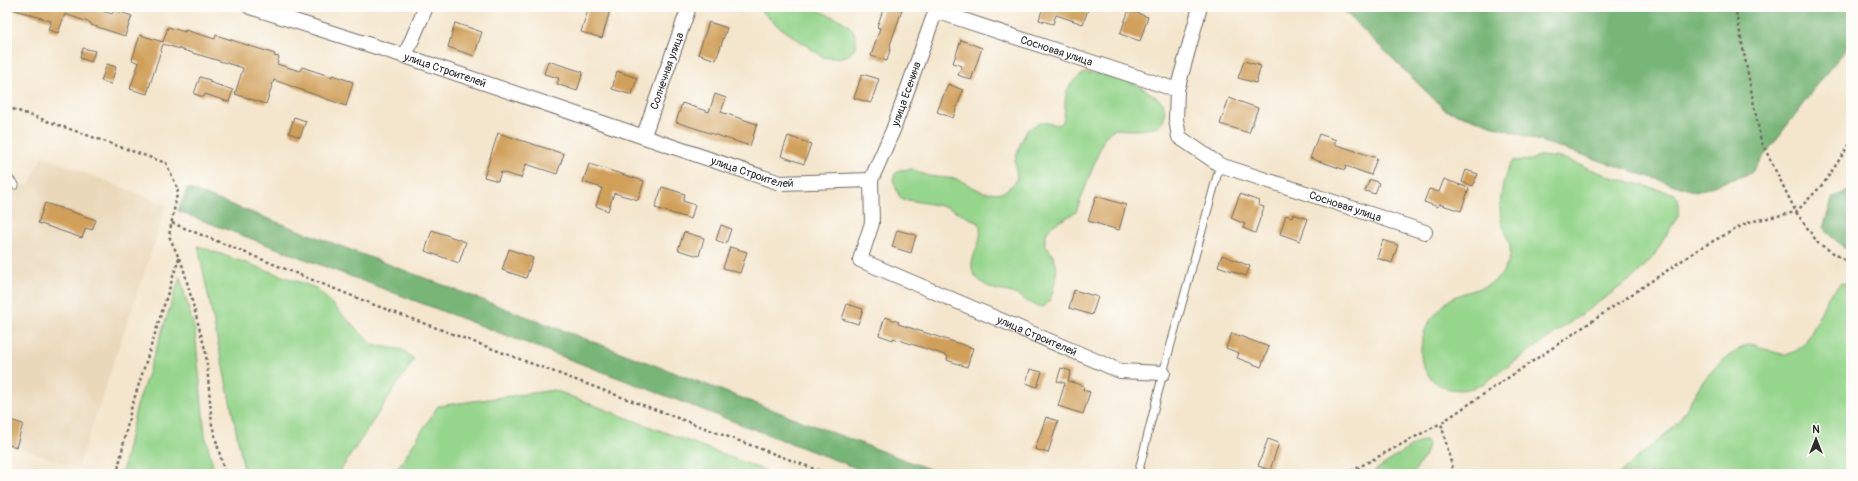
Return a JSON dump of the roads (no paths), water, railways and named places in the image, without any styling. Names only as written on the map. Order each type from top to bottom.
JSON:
[{"type":"street","name":"улица Строителей","points":[[250,7],[405,56],[644,135],[780,183],[872,180],[872,223],[860,260],[1120,370],[1163,373]]},
{"type":"street","points":[[405,56],[426,7]]},
{"type":"street","name":"Солнечная улица","points":[[644,135],[689,7]]},
{"type":"street","points":[[1177,90],[1200,7]]},
{"type":"street","name":"Сосновая улица","points":[[937,9],[1177,90],[1176,119],[1179,137],[1220,165],[1425,232]]},
{"type":"street","name":"улица Есенина","points":[[872,180],[893,130],[937,9]]},
{"type":"lane","points":[[1138,474],[1163,373],[1220,165]]},
{"type":"lane","points":[[7,177],[15,185]]}]
